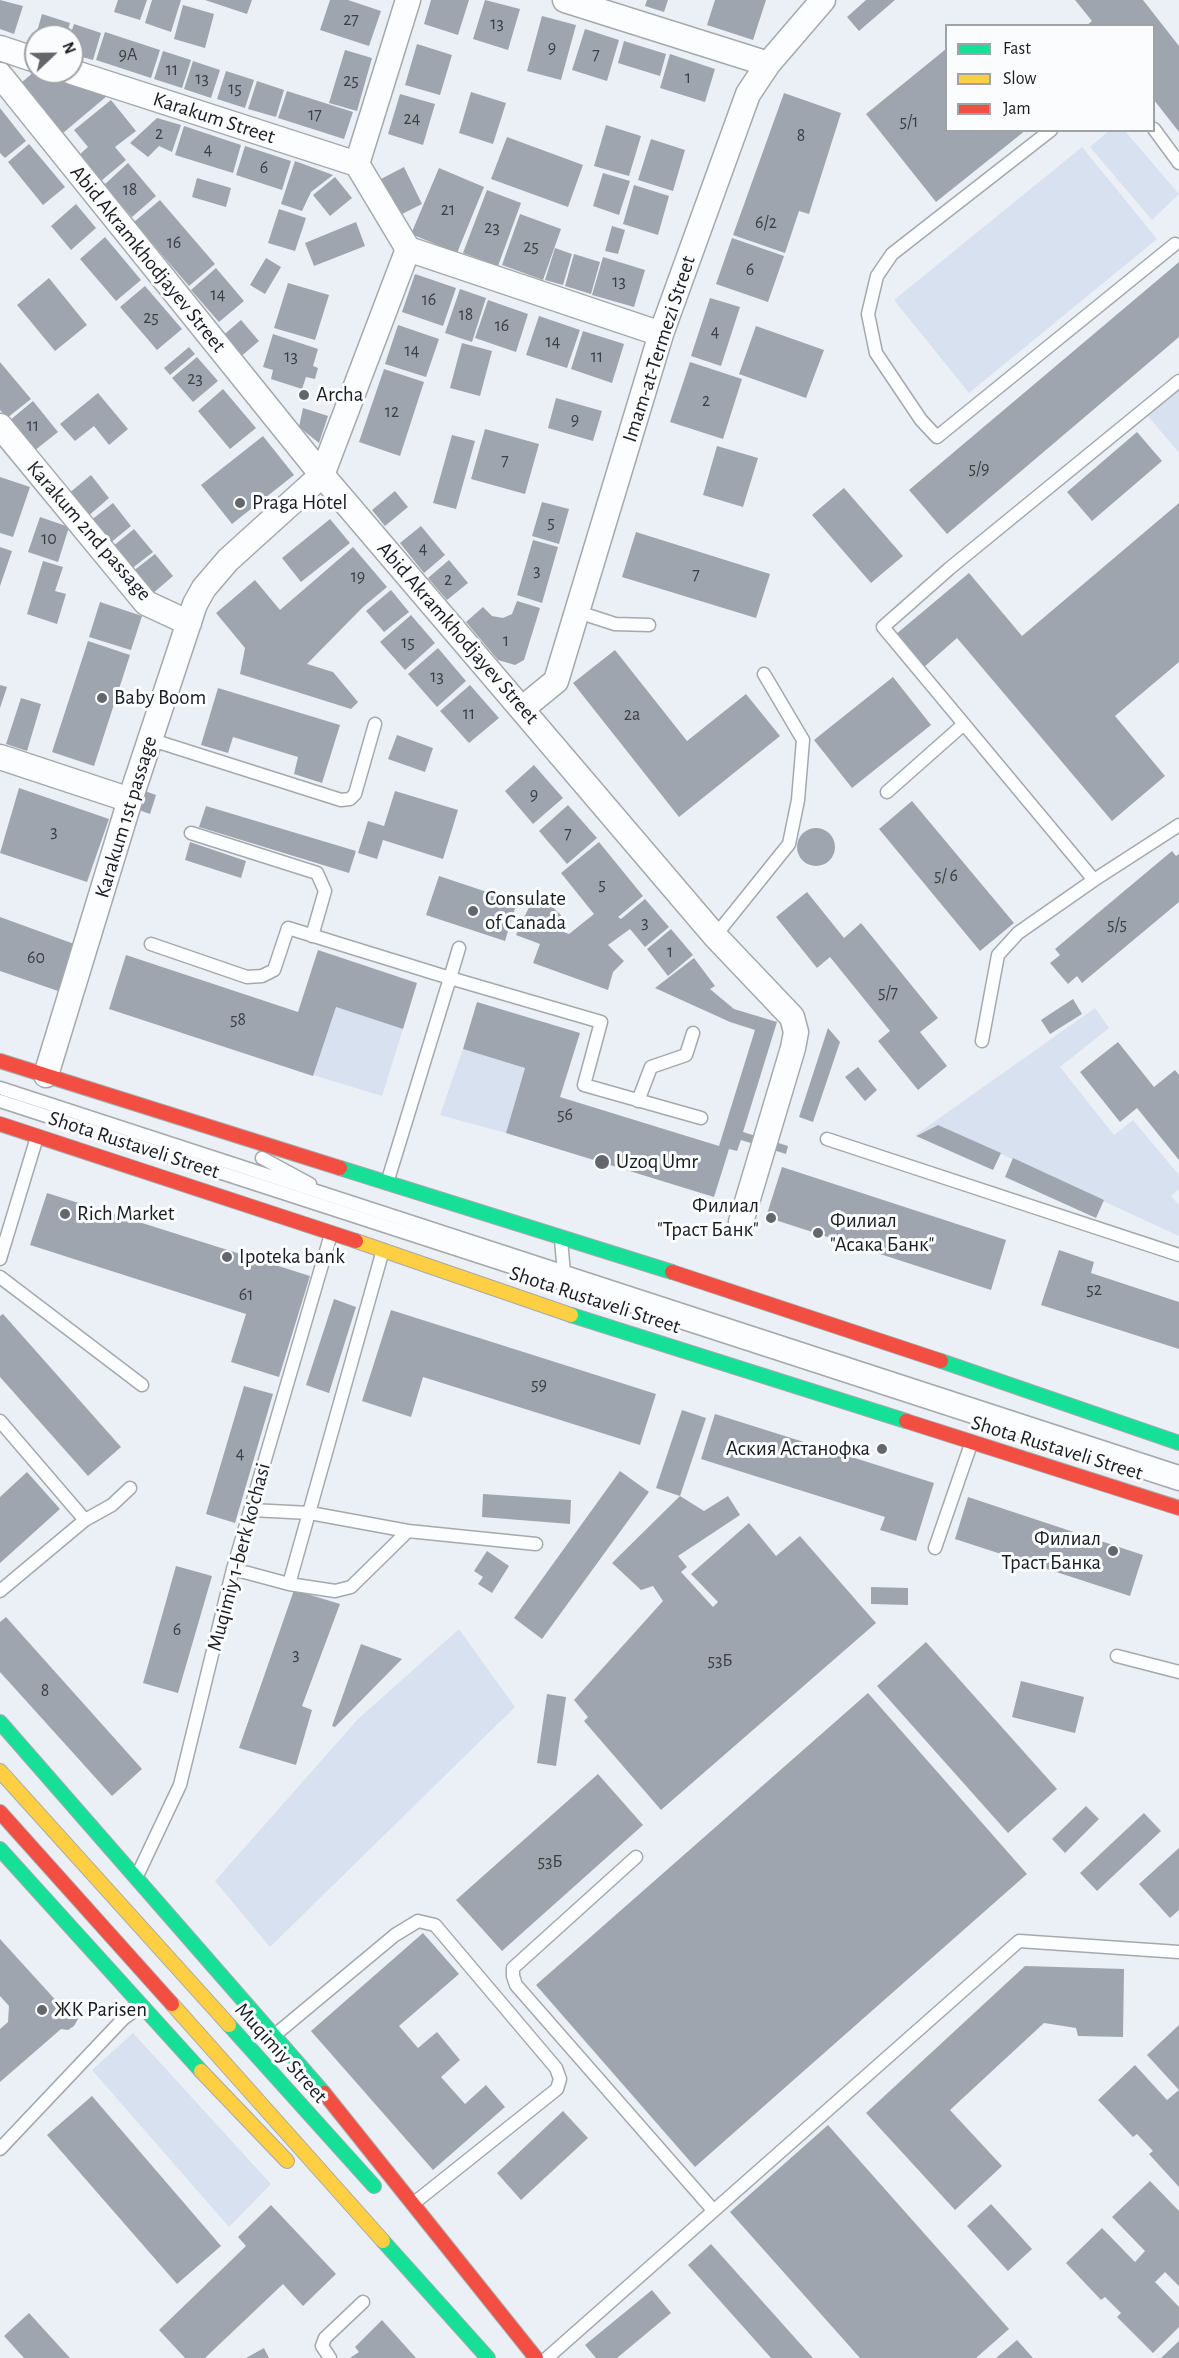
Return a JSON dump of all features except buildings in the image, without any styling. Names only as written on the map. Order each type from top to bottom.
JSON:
[{"type":"main road","name":"Shota Rustaveli Street","points":[[0,1061],[823,1320],[1179,1443]]},
{"type":"main road","name":"Shota Rustaveli Street","points":[[0,1124],[383,1250],[545,1307],[1179,1508]]},
{"type":"main road","points":[[0,1722],[275,2035],[536,2358]]},
{"type":"main road","name":"Muqimiy Street","points":[[0,1771],[384,2198]]},
{"type":"main road","points":[[0,1812],[486,2358]]},
{"type":"main road","points":[[0,1849],[247,2122],[294,2168]]},
{"type":"main road","points":[[326,2198],[486,2358]]},
{"type":"main road","points":[[416,2231],[536,2358]]},
{"type":"street","points":[[408,0],[357,164],[408,249],[661,334]]},
{"type":"street","points":[[565,0],[768,64]]},
{"type":"street","name":"Imam-at-Termezi Street","points":[[523,708],[556,681],[661,334],[748,94],[768,64],[823,0]]},
{"type":"street","points":[[0,48],[24,56]]},
{"type":"street","name":"Abid Akramkhodjayev Street","points":[[0,75],[322,475],[523,708],[715,936],[786,1008],[795,1026],[793,1048],[741,1222]]},
{"type":"street","name":"Karakum Street","points":[[84,76],[357,164]]},
{"type":"street","name":"Karakum 1st passage","points":[[46,1075],[149,739],[195,604],[215,574],[322,475],[408,249]]},
{"type":"street","name":"Karakum 2nd passage","points":[[0,426],[146,603],[189,624]]},
{"type":"street","points":[[0,757],[130,800]]},
{"type":"lane","points":[[1155,130],[1179,163]]},
{"type":"lane","points":[[1048,132],[892,254],[877,276],[868,314],[876,353],[921,420],[937,437],[1178,244]]},
{"type":"lane","points":[[1094,880],[883,627],[950,568],[1179,381]]},
{"type":"lane","points":[[578,612],[615,624],[649,625]]},
{"type":"lane","points":[[715,936],[789,844],[798,800],[803,740],[778,694],[764,674]]},
{"type":"lane","points":[[149,739],[341,800],[350,799],[355,794],[375,724]]},
{"type":"lane","points":[[887,792],[964,724]]},
{"type":"lane","points":[[982,1041],[999,955],[1018,933],[1179,825]]},
{"type":"lane","points":[[190,833],[317,873],[325,891],[312,936]]},
{"type":"lane","points":[[151,944],[247,977],[254,977],[274,970],[288,928],[601,1022],[584,1085],[701,1119]]},
{"type":"lane","points":[[387,1184],[459,948]]},
{"type":"lane","points":[[638,1101],[651,1066],[686,1055],[693,1033]]},
{"type":"lane","points":[[0,1088],[1179,1472]]},
{"type":"lane","points":[[0,1101],[1179,1484]]},
{"type":"lane","points":[[207,1127],[335,1197]]},
{"type":"lane","points":[[0,1258],[37,1135]]},
{"type":"lane","points":[[827,1139],[1179,1255]]},
{"type":"lane","name":"Muqimiy 1-berk ko'chasi","points":[[137,1877],[180,1785],[233,1569],[332,1233]]},
{"type":"lane","points":[[561,1237],[564,1273]]},
{"type":"lane","points":[[289,1584],[383,1250]]},
{"type":"lane","points":[[549,1280],[564,1273]]},
{"type":"lane","points":[[0,1277],[142,1385]]},
{"type":"lane","points":[[0,1421],[85,1520]]},
{"type":"lane","points":[[935,1548],[971,1443]]},
{"type":"lane","points":[[0,1591],[85,1520],[112,1505],[130,1488]]},
{"type":"lane","points":[[251,1510],[310,1513],[408,1530],[536,1544]]},
{"type":"lane","points":[[233,1569],[289,1584],[335,1591],[351,1587],[408,1530]]},
{"type":"lane","points":[[1117,1656],[1179,1672]]},
{"type":"lane","points":[[636,1857],[513,1968],[513,1976],[516,1985],[713,2210]]},
{"type":"lane","points":[[275,2035],[395,1935],[418,1921],[435,1925],[556,2068],[560,2079],[557,2089],[413,2204]]},
{"type":"lane","points":[[547,2358],[1019,1941],[1179,1952]]},
{"type":"lane","points":[[0,2149],[124,2018],[142,2005]]},
{"type":"lane","points":[[330,2358],[322,2346],[325,2338],[363,2302]]},
{"type":"shaded area","points":[[1108,132],[1126,132],[1179,194],[1152,220],[1090,147]]},
{"type":"shaded area","points":[[1082,147],[1157,239],[969,393],[894,300]]},
{"type":"shaded area","points":[[1179,390],[1179,453],[1148,416]]},
{"type":"shaded area","points":[[336,1007],[403,1029],[382,1096],[313,1075]]},
{"type":"shaded area","points":[[1095,1008],[1109,1028],[1060,1067],[1114,1135],[1133,1120],[1179,1175],[1179,1189],[1171,1196],[1179,1205],[1179,1236],[938,1125],[914,1136]]},
{"type":"shaded area","points":[[463,1049],[525,1068],[506,1133],[440,1115]]},
{"type":"shaded area","points":[[459,1629],[515,1707],[270,1947],[215,1881],[358,1719]]},
{"type":"shaded area","points":[[133,2033],[271,2184],[229,2227],[92,2070]]},
{"type":"traffic: fast","points":[[340,1168],[672,1272]]},
{"type":"traffic: fast","points":[[571,1315],[906,1421]]},
{"type":"traffic: fast","points":[[941,1361],[1179,1443]]},
{"type":"traffic: fast","points":[[0,1722],[324,2093]]},
{"type":"traffic: fast","points":[[0,1849],[201,2071]]},
{"type":"traffic: fast","points":[[229,2025],[374,2186]]},
{"type":"traffic: fast","points":[[383,2241],[488,2358]]},
{"type":"traffic: slow","points":[[356,1241],[571,1315]]},
{"type":"traffic: slow","points":[[0,1771],[229,2025]]},
{"type":"traffic: slow","points":[[172,2004],[383,2241]]},
{"type":"traffic: slow","points":[[201,2071],[287,2161]]},
{"type":"traffic: jam","points":[[0,1061],[340,1168]]},
{"type":"traffic: jam","points":[[0,1124],[356,1241]]},
{"type":"traffic: jam","points":[[672,1272],[941,1361]]},
{"type":"traffic: jam","points":[[906,1421],[1179,1508]]},
{"type":"traffic: jam","points":[[0,1812],[172,2004]]},
{"type":"traffic: jam","points":[[324,2093],[536,2358]]},
{"type":"place","name":"Archa","points":[[304,395]]},
{"type":"place","name":"Praga Hotel","points":[[240,503]]},
{"type":"place","name":"Baby Boom","points":[[102,698]]},
{"type":"place","name":"Consulate of Canada","points":[[473,911]]},
{"type":"place","name":"Uzoq Umr","points":[[602,1162]]},
{"type":"place","name":"Rich Market","points":[[65,1214]]},
{"type":"place","name":"Филиал \"Траст Банк\"","points":[[771,1218]]},
{"type":"place","name":"Филиал \"Асака Банк\"","points":[[818,1233]]},
{"type":"place","name":"Ipoteka bank","points":[[227,1257]]},
{"type":"place","name":"Аския Астанофка","points":[[882,1449]]},
{"type":"place","name":"Филиал Траст Банка","points":[[1113,1551]]},
{"type":"place","name":"ЖК Parisen","points":[[42,2010]]}]
